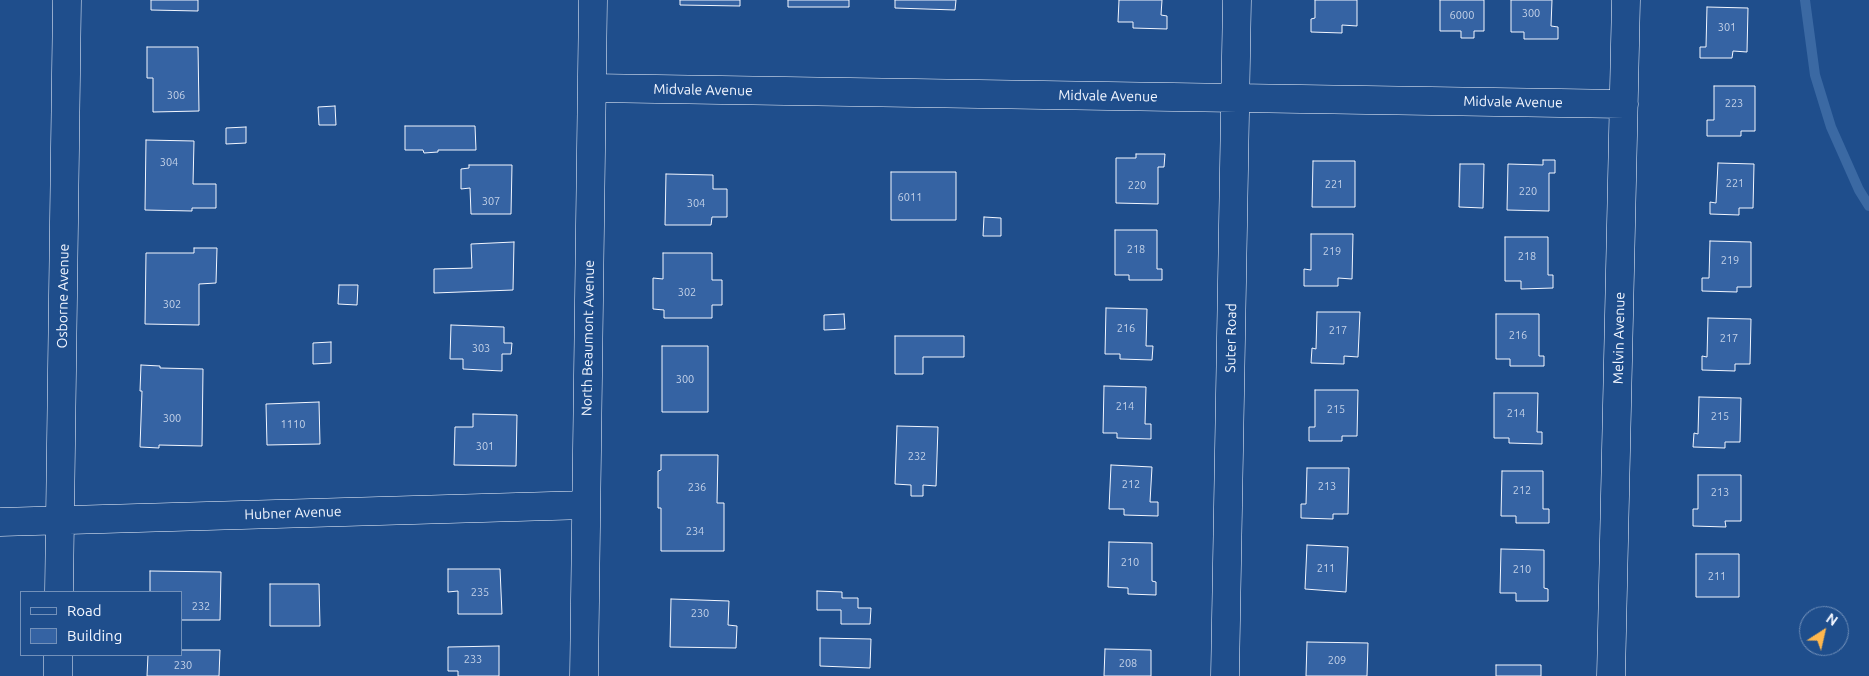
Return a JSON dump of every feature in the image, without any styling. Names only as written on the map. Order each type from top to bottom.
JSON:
[{"type":"street","name":"Osborne Avenue","points":[[59,591],[67,0]]},
{"type":"street","name":"North Beaumont Avenue","points":[[584,676],[593,0]]},
{"type":"street","name":"Suter Road","points":[[1225,676],[1237,0]]},
{"type":"street","name":"Melvin Avenue","points":[[1611,676],[1626,0]]},
{"type":"street","name":"Midvale Avenue","points":[[592,88],[1624,104]]},
{"type":"street","name":"Hubner Avenue","points":[[0,522],[586,505]]},
{"type":"street","points":[[58,656],[58,676]]},
{"type":"building","points":[[151,0],[198,0],[198,11],[151,10]]},
{"type":"building","points":[[680,0],[740,0],[740,6],[680,5]]},
{"type":"building","points":[[788,0],[849,0],[849,7],[788,7]]},
{"type":"building","points":[[895,0],[956,0],[955,10],[895,8]]},
{"type":"building","points":[[1119,0],[1162,0],[1161,15],[1167,16],[1167,29],[1133,28],[1133,22],[1118,22]]},
{"type":"building","points":[[1315,0],[1357,0],[1357,26],[1342,25],[1342,33],[1311,32],[1311,19],[1315,18]]},
{"type":"building","points":[[1440,0],[1484,0],[1484,31],[1474,31],[1474,38],[1461,38],[1461,31],[1440,31]]},
{"type":"building","points":[[1511,0],[1552,0],[1551,26],[1558,27],[1558,39],[1524,39],[1524,32],[1511,32]]},
{"type":"building","points":[[1707,7],[1748,8],[1747,52],[1733,51],[1732,58],[1700,58],[1700,47],[1706,47]]},
{"type":"building","points":[[147,47],[198,47],[199,111],[153,112],[153,78],[147,78]]},
{"type":"building","points":[[1714,86],[1755,86],[1755,131],[1741,131],[1741,136],[1707,136],[1707,120],[1714,120]]},
{"type":"building","points":[[335,106],[336,125],[319,125],[318,107]]},
{"type":"building","points":[[405,126],[475,126],[476,150],[438,150],[438,152],[424,153],[423,150],[405,150]]},
{"type":"building","points":[[246,127],[246,143],[226,144],[226,128]]},
{"type":"building","points":[[146,140],[194,141],[193,184],[216,184],[216,208],[192,208],[192,211],[145,210]]},
{"type":"building","points":[[1136,154],[1165,154],[1164,167],[1158,167],[1158,204],[1116,203],[1116,158],[1136,158]]},
{"type":"building","points":[[1543,160],[1555,160],[1555,173],[1549,173],[1549,211],[1507,210],[1508,164],[1543,165]]},
{"type":"building","points":[[1313,161],[1355,161],[1355,207],[1312,207]]},
{"type":"building","points":[[1718,163],[1754,164],[1753,208],[1739,208],[1739,215],[1710,214],[1710,202],[1716,203]]},
{"type":"building","points":[[1460,164],[1484,164],[1483,208],[1459,207]]},
{"type":"building","points":[[469,165],[512,165],[511,214],[471,214],[470,188],[461,189],[461,169],[469,168]]},
{"type":"building","points":[[891,172],[956,172],[956,220],[891,220]]},
{"type":"building","points":[[666,174],[713,175],[713,189],[727,189],[727,217],[712,217],[711,225],[665,225]]},
{"type":"building","points":[[984,217],[1001,218],[1001,236],[983,236]]},
{"type":"building","points":[[1115,230],[1157,230],[1157,269],[1162,269],[1162,280],[1129,280],[1129,275],[1115,275]]},
{"type":"building","points":[[1311,234],[1353,234],[1352,279],[1338,278],[1338,286],[1304,286],[1304,269],[1311,270]]},
{"type":"building","points":[[1505,237],[1548,237],[1548,275],[1553,275],[1553,288],[1521,289],[1521,281],[1505,281]]},
{"type":"building","points":[[1710,241],[1751,242],[1751,287],[1737,287],[1737,292],[1702,291],[1702,278],[1709,278]]},
{"type":"building","points":[[514,242],[513,290],[434,293],[434,269],[472,268],[471,244]]},
{"type":"building","points":[[194,248],[217,248],[216,283],[199,284],[199,325],[145,324],[146,253],[194,253]]},
{"type":"building","points":[[663,253],[712,253],[712,280],[722,280],[722,305],[712,305],[712,318],[664,318],[664,310],[653,309],[653,278],[663,279]]},
{"type":"building","points":[[339,285],[358,285],[357,305],[338,304]]},
{"type":"building","points":[[1106,308],[1147,309],[1146,346],[1153,346],[1152,360],[1120,359],[1120,354],[1105,354]]},
{"type":"building","points":[[1317,312],[1360,312],[1358,357],[1344,356],[1344,364],[1311,363],[1312,348],[1316,349]]},
{"type":"building","points":[[844,314],[845,329],[824,330],[824,315]]},
{"type":"building","points":[[1496,314],[1539,314],[1539,356],[1544,356],[1544,366],[1510,366],[1510,359],[1496,359]]},
{"type":"building","points":[[1708,318],[1751,319],[1750,364],[1735,364],[1735,371],[1702,370],[1702,356],[1707,357]]},
{"type":"building","points":[[451,325],[504,327],[504,343],[512,343],[511,354],[502,354],[502,371],[463,369],[463,359],[450,359]]},
{"type":"building","points":[[895,336],[964,336],[964,357],[923,357],[923,374],[895,374]]},
{"type":"building","points":[[331,342],[331,363],[313,364],[313,343]]},
{"type":"building","points":[[662,346],[708,346],[708,412],[662,412]]},
{"type":"building","points":[[141,365],[160,366],[160,368],[203,369],[202,446],[159,445],[159,448],[140,447]]},
{"type":"building","points":[[1104,386],[1146,387],[1145,424],[1151,424],[1151,439],[1117,438],[1117,433],[1103,433]]},
{"type":"building","points":[[1315,390],[1358,390],[1357,436],[1342,436],[1342,441],[1309,441],[1309,427],[1315,427]]},
{"type":"building","points":[[1494,393],[1538,393],[1537,432],[1542,432],[1542,444],[1509,443],[1509,438],[1494,438]]},
{"type":"building","points":[[1699,397],[1741,398],[1740,442],[1725,442],[1725,448],[1693,447],[1694,433],[1698,434]]},
{"type":"building","points":[[319,402],[320,444],[267,445],[266,404]]},
{"type":"building","points":[[473,414],[517,415],[516,466],[454,465],[455,427],[473,427]]},
{"type":"building","points":[[897,426],[938,427],[936,486],[923,485],[923,496],[911,496],[911,485],[895,484]]},
{"type":"building","points":[[661,455],[718,455],[717,503],[724,503],[724,551],[661,551],[661,508],[658,508],[658,471],[661,470]]},
{"type":"building","points":[[1111,465],[1152,467],[1150,502],[1158,502],[1158,516],[1124,515],[1124,509],[1109,509]]},
{"type":"building","points":[[1307,468],[1349,468],[1348,514],[1333,514],[1333,519],[1301,518],[1301,504],[1306,504]]},
{"type":"building","points":[[1502,471],[1543,471],[1543,509],[1549,509],[1549,523],[1516,523],[1516,516],[1501,516]]},
{"type":"building","points":[[1698,475],[1741,475],[1741,521],[1725,521],[1726,527],[1693,526],[1693,509],[1698,509]]},
{"type":"building","points":[[1109,542],[1152,543],[1152,581],[1156,582],[1156,595],[1128,594],[1128,588],[1108,587]]},
{"type":"building","points":[[1307,545],[1348,547],[1346,592],[1305,589]]},
{"type":"building","points":[[1501,549],[1544,550],[1544,588],[1548,589],[1548,601],[1516,601],[1516,593],[1500,593]]},
{"type":"building","points":[[1696,554],[1739,554],[1739,597],[1696,597]]},
{"type":"building","points":[[448,569],[500,569],[502,614],[458,614],[458,591],[448,592]]},
{"type":"building","points":[[150,571],[221,572],[220,620],[182,620],[182,591],[150,591]]},
{"type":"building","points":[[270,584],[319,584],[320,626],[270,626]]},
{"type":"building","points":[[817,591],[842,592],[842,598],[858,598],[858,608],[871,608],[870,624],[841,624],[841,610],[817,610]]},
{"type":"building","points":[[671,599],[729,601],[728,625],[737,626],[736,648],[670,647]]},
{"type":"building","points":[[820,638],[871,639],[870,668],[820,666]]},
{"type":"building","points":[[1307,642],[1368,643],[1367,676],[1306,676]]},
{"type":"building","points":[[499,646],[499,676],[458,676],[458,671],[448,671],[448,647]]},
{"type":"building","points":[[1105,649],[1151,650],[1151,676],[1104,676]]},
{"type":"building","points":[[182,650],[220,650],[219,676],[147,676],[148,656],[182,656]]},
{"type":"building","points":[[1496,665],[1541,665],[1541,676],[1496,676]]},
{"type":"waterway","points":[[1805,0],[1815,75],[1831,127],[1859,190],[1869,206]]}]
